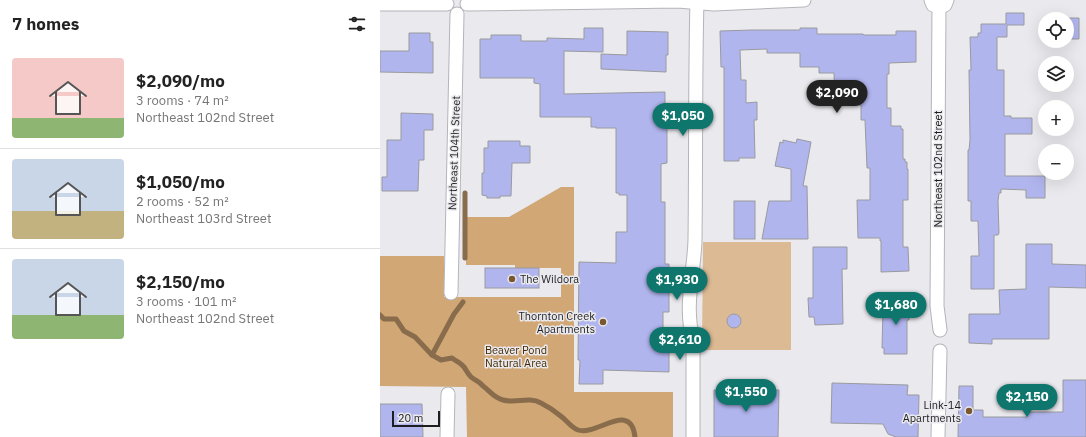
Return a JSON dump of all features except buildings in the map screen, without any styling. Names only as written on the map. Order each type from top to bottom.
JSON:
[{"type":"street","points":[[380,4],[447,2],[450,11],[457,14],[464,11],[466,2],[697,1],[714,4],[804,0]]},
{"type":"street","points":[[693,437],[693,339],[690,329],[689,297],[695,242],[697,1]]},
{"type":"street","name":"Northeast 102nd Street","points":[[939,2],[937,306],[940,330]]},
{"type":"street","name":"Northeast 104th Street","points":[[451,293],[457,14]]},
{"type":"street","points":[[938,437],[940,351]]},
{"type":"street","points":[[448,394],[448,437]]},
{"type":"shaded area","points":[[703,242],[791,242],[791,350],[702,350]]},
{"type":"green space","name":"Beaver Pond Natural Area","points":[[561,187],[574,187],[574,392],[673,392],[673,437],[467,437],[466,387],[380,386],[380,256],[444,256],[444,297],[561,297],[561,268],[515,268],[515,265],[466,265],[466,217],[509,217]]},
{"type":"waterway","points":[[465,193],[465,258]]},
{"type":"waterway","points":[[432,355],[454,314],[463,302]]},
{"type":"waterway","points":[[380,315],[384,319],[396,319],[404,331],[415,337],[432,355],[441,360],[452,358],[460,363],[471,377],[500,399],[508,401],[536,401],[552,410],[578,430],[586,431],[620,420],[627,421],[632,426],[635,437]]},
{"type":"place","name":"The Wildora","points":[[512,279]]},
{"type":"place","name":"Thornton Creek Apartments","points":[[603,322]]},
{"type":"place","name":"Link-14 Apartments","points":[[969,411]]}]
